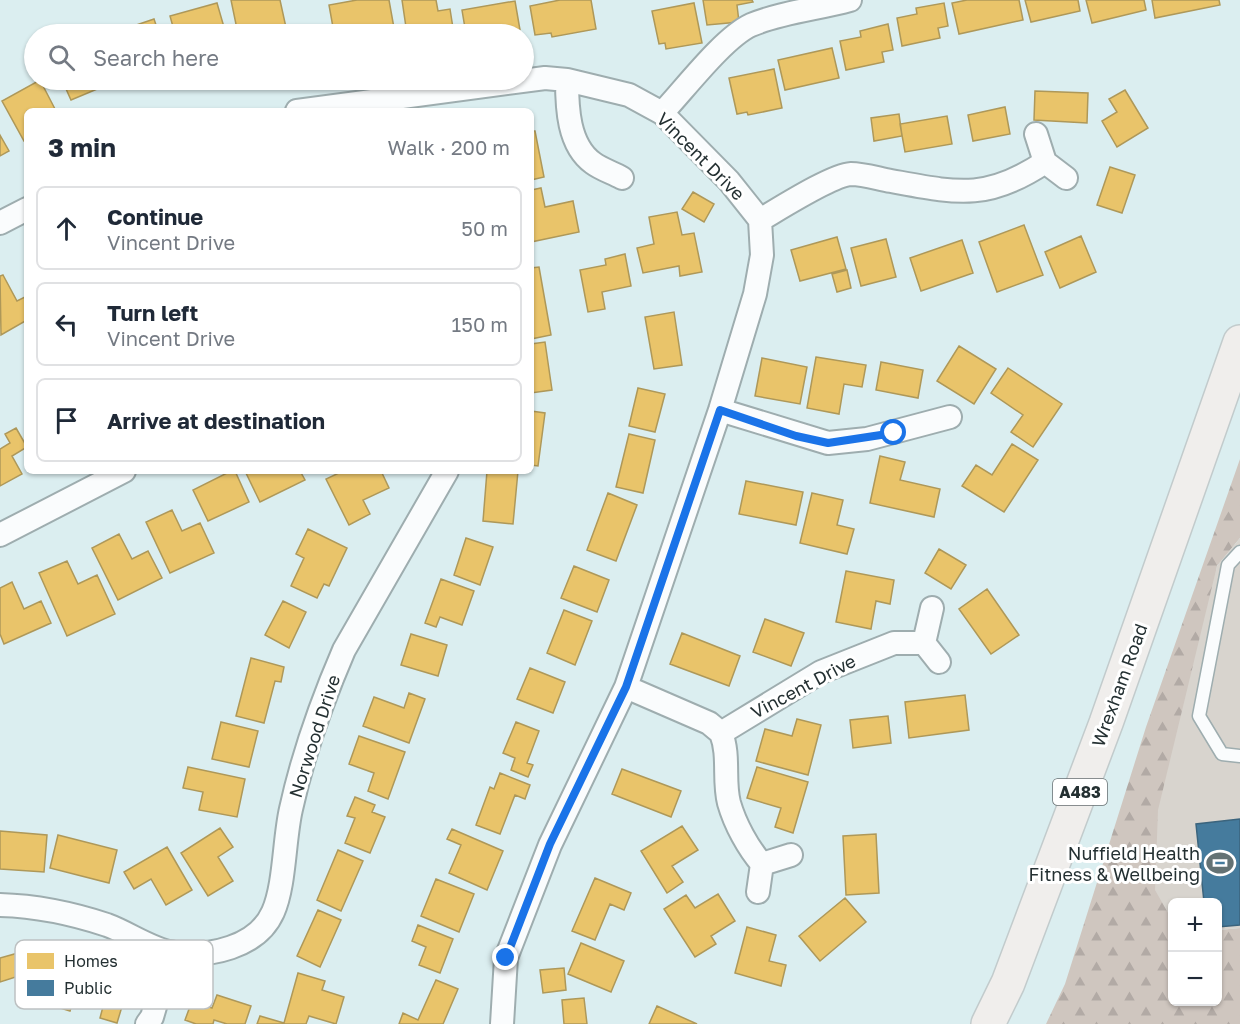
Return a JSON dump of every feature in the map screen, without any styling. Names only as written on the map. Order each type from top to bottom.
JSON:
[{"type":"highway","name":"Wrexham Road","points":[[988,1024],[1008,983],[1106,723],[1240,342]]},
{"type":"street","points":[[662,113],[725,45],[749,26],[779,16],[850,0]]},
{"type":"street","name":"Vincent Drive","points":[[534,79],[567,80],[629,95],[662,113],[729,181],[760,220]]},
{"type":"street","points":[[567,80],[567,107],[578,147],[592,163],[622,178]]},
{"type":"street","name":"Vincent Drive","points":[[319,108],[454,90]]},
{"type":"street","points":[[1036,134],[1045,162],[1066,178]]},
{"type":"street","points":[[502,1024],[506,958],[550,844],[626,687],[720,410],[755,294],[762,255],[760,220],[829,182],[849,174],[943,190],[974,192],[1020,179],[1045,162]]},
{"type":"street","points":[[0,223],[24,211]]},
{"type":"street","points":[[720,410],[796,436],[828,443],[867,439],[950,417]]},
{"type":"street","points":[[0,535],[118,474]]},
{"type":"street","name":"Norwood Drive","points":[[213,952],[233,946],[256,934],[273,913],[290,812],[304,755],[335,671],[344,650],[445,474]]},
{"type":"street","points":[[932,608],[924,643],[939,662]]},
{"type":"street","name":"Vincent Drive","points":[[721,733],[821,672],[894,643],[924,643]]},
{"type":"street","points":[[626,687],[708,723],[721,733],[726,747],[729,802],[751,851],[762,864],[758,892]]},
{"type":"street","points":[[762,864],[792,855]]},
{"type":"street","name":"Norwood Drive","points":[[0,905],[60,913],[107,925],[143,940]]},
{"type":"street","points":[[147,1024],[154,1009]]},
{"type":"lane","points":[[1240,552],[1228,565],[1199,716],[1222,754],[1240,756]]},
{"type":"green space","points":[[1240,459],[1240,538],[1217,566],[1170,898],[1168,898],[1168,1006],[1222,1006],[1222,930],[1240,928],[1240,1024],[1046,1024],[1065,984],[1146,727]]},
{"type":"shaded area","points":[[1240,538],[1240,928],[1222,930],[1222,898],[1168,898],[1168,913],[1155,890],[1158,810],[1217,566]]},
{"type":"building: Homes","points":[[231,0],[280,0],[285,24],[236,24]]},
{"type":"building: Homes","points":[[357,0],[389,0],[393,24],[332,24],[329,5]]},
{"type":"building: Homes","points":[[402,0],[436,0],[438,11],[450,9],[452,24],[406,24]]},
{"type":"building: Homes","points":[[560,0],[591,0],[596,29],[552,37],[551,33],[535,35],[530,6]]},
{"type":"building: Homes","points":[[703,0],[752,0],[753,2],[737,5],[739,22],[707,25]]},
{"type":"building: Homes","points":[[967,0],[1019,0],[1023,20],[959,34],[952,3]]},
{"type":"building: Homes","points":[[1025,0],[1078,0],[1080,11],[1031,22]]},
{"type":"building: Homes","points":[[1086,0],[1144,0],[1146,10],[1092,23]]},
{"type":"building: Homes","points":[[1152,0],[1219,0],[1220,5],[1155,18]]},
{"type":"building: Homes","points":[[515,1],[519,24],[464,24],[462,10]]},
{"type":"building: Homes","points":[[217,3],[223,24],[172,24],[170,16]]},
{"type":"building: Homes","points":[[694,3],[702,43],[666,49],[665,43],[659,44],[652,11]]},
{"type":"building: Homes","points":[[944,3],[948,26],[938,28],[940,38],[902,46],[897,18],[917,14],[916,8]]},
{"type":"building: Homes","points":[[154,19],[156,24],[139,24]]},
{"type":"building: Homes","points":[[888,24],[893,50],[882,52],[884,62],[846,70],[840,41],[861,37],[860,31]]},
{"type":"building: Homes","points":[[832,48],[839,78],[785,90],[778,60]]},
{"type":"building: Homes","points":[[774,69],[782,108],[748,115],[747,112],[737,114],[729,78]]},
{"type":"building: Homes","points":[[24,89],[45,90],[54,108],[24,108],[24,141],[2,101]]},
{"type":"building: Homes","points":[[66,90],[95,90],[71,100]]},
{"type":"building: Homes","points":[[1125,90],[1148,128],[1117,147],[1102,121],[1117,112],[1109,99]]},
{"type":"building: Homes","points":[[1035,91],[1088,93],[1087,123],[1034,120]]},
{"type":"building: Homes","points":[[1005,107],[1010,134],[973,141],[968,115]]},
{"type":"building: Homes","points":[[899,114],[902,136],[874,141],[871,118]]},
{"type":"building: Homes","points":[[947,116],[952,144],[905,152],[900,124]]},
{"type":"building: Homes","points":[[534,131],[535,131],[544,177],[534,179]]},
{"type":"building: Homes","points":[[0,135],[9,151],[0,156]]},
{"type":"building: Homes","points":[[1110,167],[1135,175],[1122,213],[1097,205]]},
{"type":"building: Homes","points":[[541,188],[545,207],[573,201],[579,232],[534,241],[534,189]]},
{"type":"building: Homes","points":[[693,192],[714,204],[704,222],[682,209]]},
{"type":"building: Homes","points":[[677,212],[682,235],[694,233],[702,272],[680,276],[679,266],[643,273],[637,248],[654,244],[649,217]]},
{"type":"building: Homes","points":[[1024,225],[1043,275],[997,292],[979,242]]},
{"type":"building: Homes","points":[[1081,236],[1096,272],[1060,288],[1045,252]]},
{"type":"building: Homes","points":[[837,237],[846,269],[800,281],[791,250]]},
{"type":"building: Homes","points":[[886,239],[896,277],[861,286],[851,248]]},
{"type":"building: Homes","points":[[962,240],[973,273],[921,291],[910,258]]},
{"type":"building: Homes","points":[[625,254],[631,286],[602,292],[605,309],[588,312],[580,270],[606,265],[605,259]]},
{"type":"building: Homes","points":[[539,267],[551,335],[534,338],[534,268]]},
{"type":"building: Homes","points":[[847,270],[851,288],[837,292],[832,274]]},
{"type":"building: Homes","points":[[3,275],[17,301],[24,298],[24,322],[1,335],[0,276]]},
{"type":"building: Homes","points":[[674,312],[682,365],[654,369],[645,317]]},
{"type":"building: Homes","points":[[545,342],[552,390],[534,393],[534,344]]},
{"type":"building: Homes","points":[[959,346],[996,369],[974,404],[937,381]]},
{"type":"building: Homes","points":[[816,357],[866,365],[862,387],[844,384],[839,414],[807,408]]},
{"type":"building: Homes","points":[[762,358],[807,367],[800,404],[755,396]]},
{"type":"building: Homes","points":[[881,362],[923,370],[918,398],[876,390]]},
{"type":"building: Homes","points":[[1008,368],[1062,404],[1033,447],[1011,432],[1023,415],[991,393]]},
{"type":"building: Homes","points":[[638,388],[665,394],[655,432],[629,426]]},
{"type":"building: Homes","points":[[534,411],[545,413],[538,466],[534,465]]},
{"type":"building: Homes","points":[[16,428],[24,442],[24,449],[12,456],[22,474],[0,486],[0,449],[10,443],[5,434]]},
{"type":"building: Homes","points":[[629,434],[655,440],[643,493],[616,487]]},
{"type":"building: Homes","points":[[1012,444],[1038,460],[1004,512],[962,486],[976,465],[992,475]]},
{"type":"building: Homes","points":[[880,456],[905,462],[900,480],[940,489],[934,517],[870,503]]},
{"type":"building: Homes","points":[[225,474],[236,474],[249,502],[208,521],[193,490]]},
{"type":"building: Homes","points":[[246,474],[302,474],[305,480],[260,502]]},
{"type":"building: Homes","points":[[337,474],[382,474],[389,488],[363,500],[370,514],[349,525],[326,479]]},
{"type":"building: Homes","points":[[487,474],[518,474],[513,524],[483,521]]},
{"type":"building: Homes","points":[[746,481],[803,492],[796,525],[739,514]]},
{"type":"building: Homes","points":[[608,493],[637,505],[616,561],[587,550]]},
{"type":"building: Homes","points":[[812,493],[843,500],[837,525],[854,529],[847,554],[800,543]]},
{"type":"building: Homes","points":[[172,510],[182,531],[200,523],[214,553],[170,573],[146,522]]},
{"type":"building: Homes","points":[[308,529],[347,548],[329,586],[324,584],[317,598],[291,586],[304,558],[296,554]]},
{"type":"building: Homes","points":[[119,534],[132,559],[148,551],[162,578],[118,600],[92,548]]},
{"type":"building: Homes","points":[[466,538],[493,547],[480,585],[454,575]]},
{"type":"building: Homes","points":[[939,549],[966,565],[951,589],[925,573]]},
{"type":"building: Homes","points":[[67,561],[78,584],[97,575],[115,614],[67,636],[39,573]]},
{"type":"building: Homes","points":[[574,566],[609,580],[597,612],[561,598]]},
{"type":"building: Homes","points":[[846,571],[894,580],[890,604],[876,601],[871,629],[836,622]]},
{"type":"building: Homes","points":[[441,579],[474,591],[462,625],[440,617],[436,627],[425,623]]},
{"type":"building: Homes","points":[[12,582],[24,609],[41,601],[51,623],[4,644],[0,634],[0,588]]},
{"type":"building: Homes","points":[[987,589],[1019,635],[991,654],[959,609]]},
{"type":"building: Homes","points":[[283,601],[306,612],[289,648],[265,635]]},
{"type":"building: Homes","points":[[564,610],[592,621],[575,665],[547,653]]},
{"type":"building: Homes","points":[[765,619],[804,633],[791,666],[753,652]]},
{"type":"building: Homes","points":[[682,633],[740,656],[729,686],[670,664]]},
{"type":"building: Homes","points":[[411,634],[447,645],[438,676],[401,665]]},
{"type":"building: Homes","points":[[251,658],[284,667],[281,682],[275,681],[264,723],[236,716]]},
{"type":"building: Homes","points":[[530,668],[565,682],[553,713],[517,699]]},
{"type":"building: Homes","points":[[409,693],[425,699],[409,743],[363,726],[374,697],[404,708]]},
{"type":"building: Homes","points":[[965,695],[969,730],[909,738],[905,702]]},
{"type":"building: Homes","points":[[888,716],[891,743],[853,748],[850,720]]},
{"type":"building: Homes","points":[[797,719],[821,725],[808,775],[756,761],[765,729],[792,736]]},
{"type":"building: Homes","points":[[221,722],[258,731],[249,767],[212,759]]},
{"type":"building: Homes","points":[[516,722],[539,731],[527,763],[533,765],[528,777],[511,770],[515,758],[503,753]]},
{"type":"building: Homes","points":[[359,736],[405,752],[388,799],[368,791],[374,773],[349,764]]},
{"type":"building: Homes","points":[[188,767],[245,779],[237,817],[199,810],[203,792],[183,788]]},
{"type":"building: Homes","points":[[757,767],[808,782],[793,833],[775,827],[781,808],[747,798]]},
{"type":"building: Homes","points":[[622,769],[681,791],[671,817],[612,794]]},
{"type":"building: Homes","points":[[500,773],[530,785],[525,799],[515,795],[500,834],[476,825],[490,787],[494,789]]},
{"type":"building: Homes","points":[[355,797],[375,805],[372,812],[385,817],[370,853],[345,843],[355,818],[347,816]]},
{"type":"building: Homes","points":[[682,826],[698,850],[672,866],[683,882],[667,893],[641,851]]},
{"type":"building: Homes","points":[[220,828],[233,847],[218,857],[233,881],[208,896],[181,853]]},
{"type":"building: Homes","points":[[452,829],[503,851],[487,890],[449,873],[461,845],[447,839]]},
{"type":"building: Homes","points":[[0,831],[47,835],[44,872],[0,869]]},
{"type":"building: Homes","points":[[876,834],[879,893],[846,895],[843,836]]},
{"type":"building: Homes","points":[[58,835],[117,850],[109,883],[50,868]]},
{"type":"building: Homes","points":[[167,847],[192,890],[166,905],[151,879],[134,889],[124,872]]},
{"type":"building: Homes","points":[[338,850],[363,861],[341,911],[317,900]]},
{"type":"building: Homes","points":[[595,878],[631,893],[624,910],[610,904],[595,940],[572,931]]},
{"type":"building: Homes","points":[[436,879],[474,894],[459,932],[421,916]]},
{"type":"building: Homes","points":[[718,894],[735,921],[711,936],[716,944],[695,957],[664,909],[686,895],[695,908]]},
{"type":"building: Homes","points":[[845,898],[866,922],[820,961],[799,936]]},
{"type":"building: Homes","points":[[318,910],[341,920],[320,967],[297,956]]},
{"type":"building: Homes","points":[[418,925],[453,939],[440,973],[419,965],[426,947],[412,941]]},
{"type":"building: Homes","points":[[747,927],[776,935],[769,961],[786,965],[781,986],[735,973]]},
{"type":"building: Homes","points":[[581,943],[624,961],[611,992],[568,974]]},
{"type":"building: Homes","points":[[15,954],[15,977],[0,982],[0,958]]},
{"type":"building: Homes","points":[[564,968],[566,990],[543,993],[540,970]]},
{"type":"building: Homes","points":[[298,973],[325,981],[322,990],[344,997],[336,1024],[309,1016],[306,1024],[257,1024],[260,1016],[284,1023]]},
{"type":"building: Homes","points":[[436,980],[458,989],[443,1024],[399,1024],[403,1013],[418,1020]]},
{"type":"building: Homes","points":[[217,995],[251,1006],[245,1024],[227,1024],[214,1020],[213,1024],[196,1024],[185,1020],[189,1009],[213,1009]]},
{"type":"building: Homes","points":[[584,998],[587,1024],[564,1024],[562,1000]]},
{"type":"building: Homes","points":[[657,1006],[697,1024],[649,1024]]},
{"type":"building: Homes","points":[[102,1009],[121,1009],[117,1023],[100,1018]]},
{"type":"building: Public","name":"Nuffield Health Fitness & Wellbeing","points":[[1240,819],[1240,925],[1222,927],[1222,898],[1204,898],[1196,824]]},
{"type":"place","name":"Nuffield Health Fitness & Wellbeing","points":[[1220,863]]},
{"type":"route","points":[[506,958],[550,844],[626,687],[720,410],[796,436],[828,443],[867,439],[894,433]]}]
